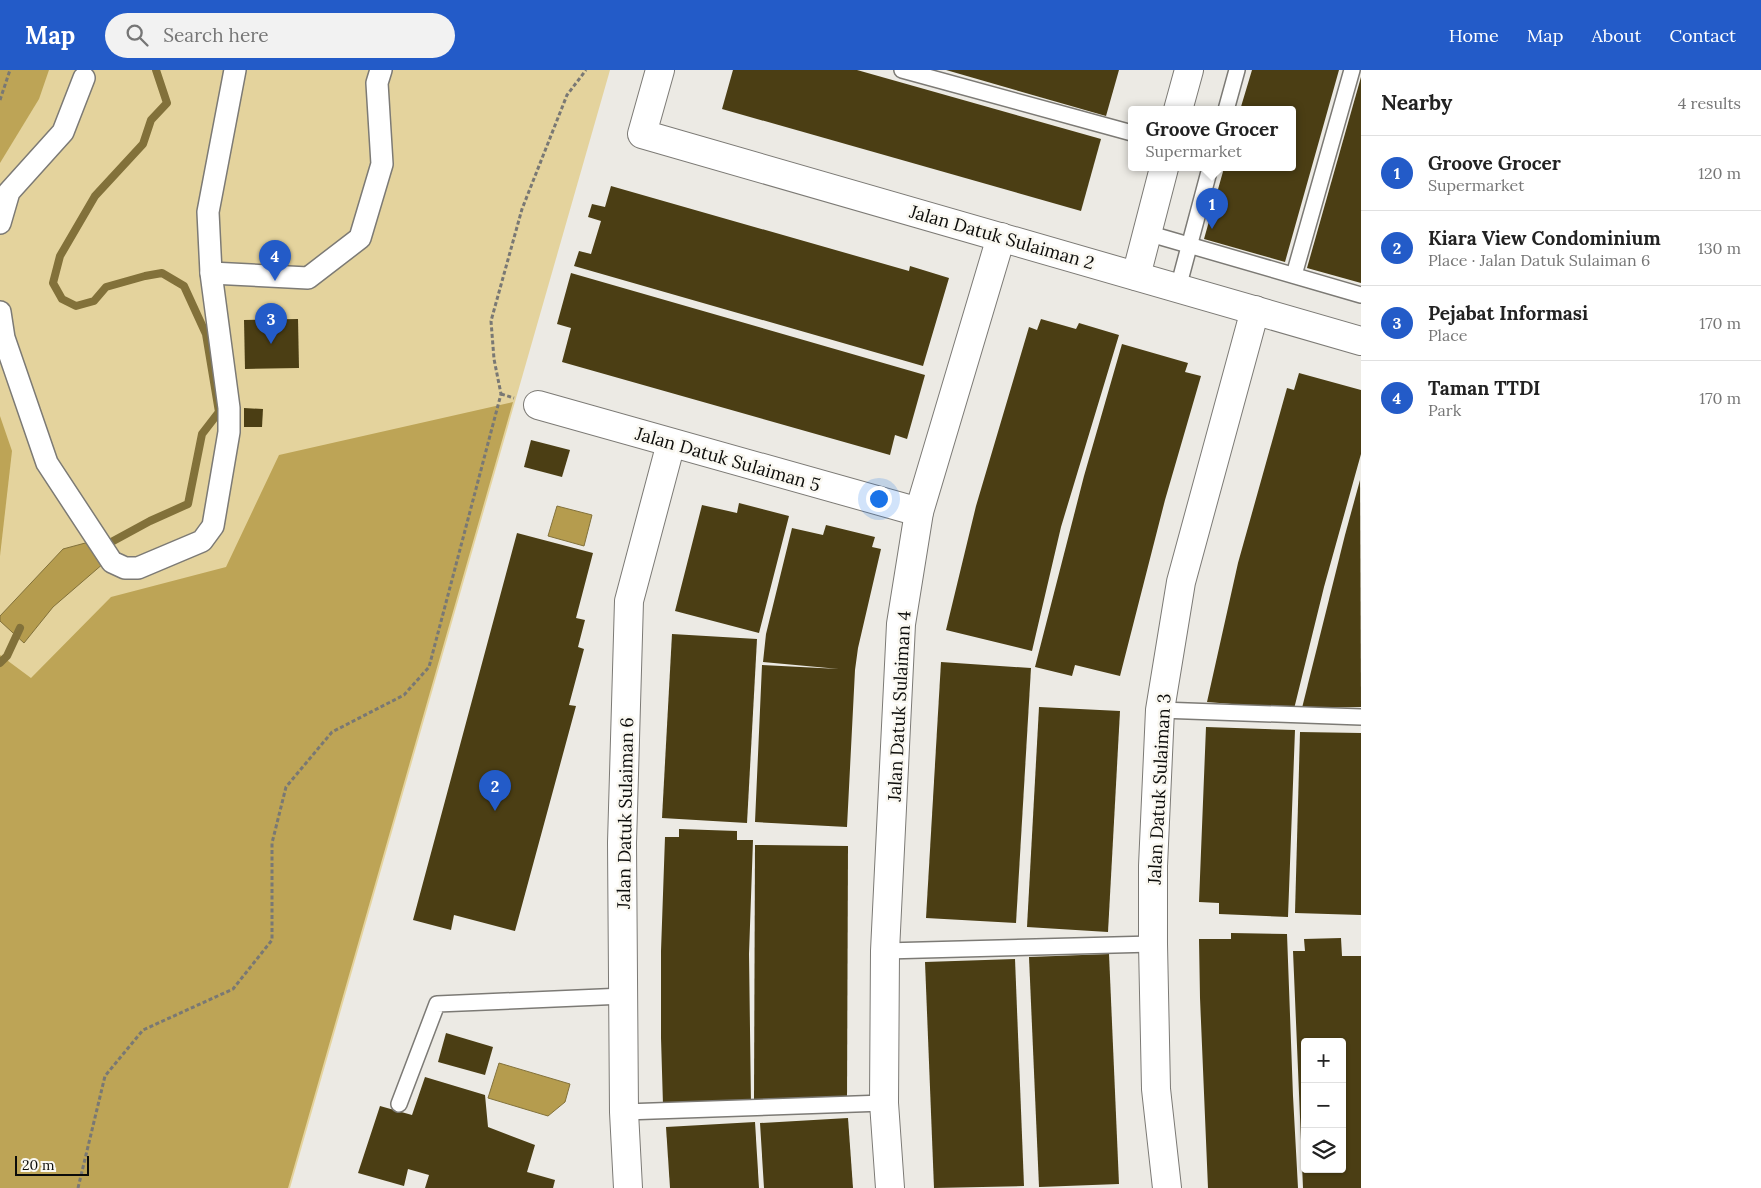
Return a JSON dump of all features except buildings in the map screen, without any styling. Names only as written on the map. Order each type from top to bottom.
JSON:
[{"type":"street","points":[[0,312],[4,338],[47,463],[112,562],[125,568],[138,568],[202,541],[213,526],[229,432],[229,408],[211,273],[208,212],[235,70]]},
{"type":"street","points":[[211,273],[308,278],[360,238],[382,164],[377,83],[381,70]]},
{"type":"street","name":"Jalan Datuk Sulaiman 2","points":[[660,70],[642,134],[1361,341]]},
{"type":"street","points":[[1179,106],[1189,70]]},
{"type":"street","points":[[0,223],[9,192],[63,132],[84,78]]},
{"type":"street","points":[[1136,276],[1163,171]]},
{"type":"street","name":"Jalan Datuk Sulaiman 4","points":[[890,1188],[884,1103],[885,951],[902,624],[919,512],[1001,237]]},
{"type":"street","name":"Jalan Datuk Sulaiman 3","points":[[1167,1188],[1156,1089],[1152,944],[1160,710],[1181,582],[1255,310]]},
{"type":"street","name":"Jalan Datuk Sulaiman 5","points":[[538,405],[919,512]]},
{"type":"street","name":"Jalan Datuk Sulaiman 6","points":[[628,1188],[624,1112],[622,844],[629,601],[672,443]]},
{"type":"lane","points":[[902,70],[1128,132]]},
{"type":"lane","points":[[1227,106],[1237,70]]},
{"type":"lane","points":[[1294,275],[1352,70]]},
{"type":"lane","points":[[1178,288],[1209,171]]},
{"type":"lane","points":[[1147,233],[1361,295]]},
{"type":"lane","points":[[1160,710],[1361,717]]},
{"type":"lane","points":[[885,951],[1152,944]]},
{"type":"lane","points":[[399,1104],[437,1004],[624,996]]},
{"type":"lane","points":[[624,1112],[884,1103]]},
{"type":"path","points":[[0,100],[10,70]]},
{"type":"path","points":[[78,1188],[105,1076],[143,1030],[233,989],[272,940],[272,843],[286,787],[332,732],[404,695],[429,667],[500,394],[494,359],[491,321],[522,209],[567,95],[586,70]]},
{"type":"shaded area","points":[[0,70],[610,70],[290,1188],[0,1188]]},
{"type":"shaded area","points":[[0,70],[49,70],[39,99],[0,163]]},
{"type":"shaded area","points":[[513,402],[288,1188],[0,1188],[0,655],[31,678],[111,597],[226,567],[279,455]]},
{"type":"shaded area","points":[[0,416],[12,451],[0,556]]},
{"type":"shaded area","points":[[557,506],[592,515],[584,546],[548,536]]},
{"type":"shaded area","points":[[89,542],[104,563],[53,607],[24,643],[0,621],[0,616],[63,549]]},
{"type":"shaded area","points":[[499,1063],[570,1084],[565,1102],[548,1116],[488,1098]]},
{"type":"waterway","points":[[104,546],[150,521],[188,504],[202,434],[219,412],[206,334],[184,286],[162,273],[145,276],[106,287],[94,301],[76,306],[62,299],[53,283],[60,256],[95,196],[143,144],[151,120],[167,103],[156,70]]},
{"type":"waterway","points":[[0,663],[7,656],[20,628]]},
{"type":"place","name":"Groove Grocer","points":[[1212,229]]},
{"type":"place","name":"Taman TTDI","points":[[275,281]]},
{"type":"place","name":"Pejabat Informasi","points":[[271,344]]},
{"type":"place","name":"Kiara View Condominium","points":[[495,811]]}]
